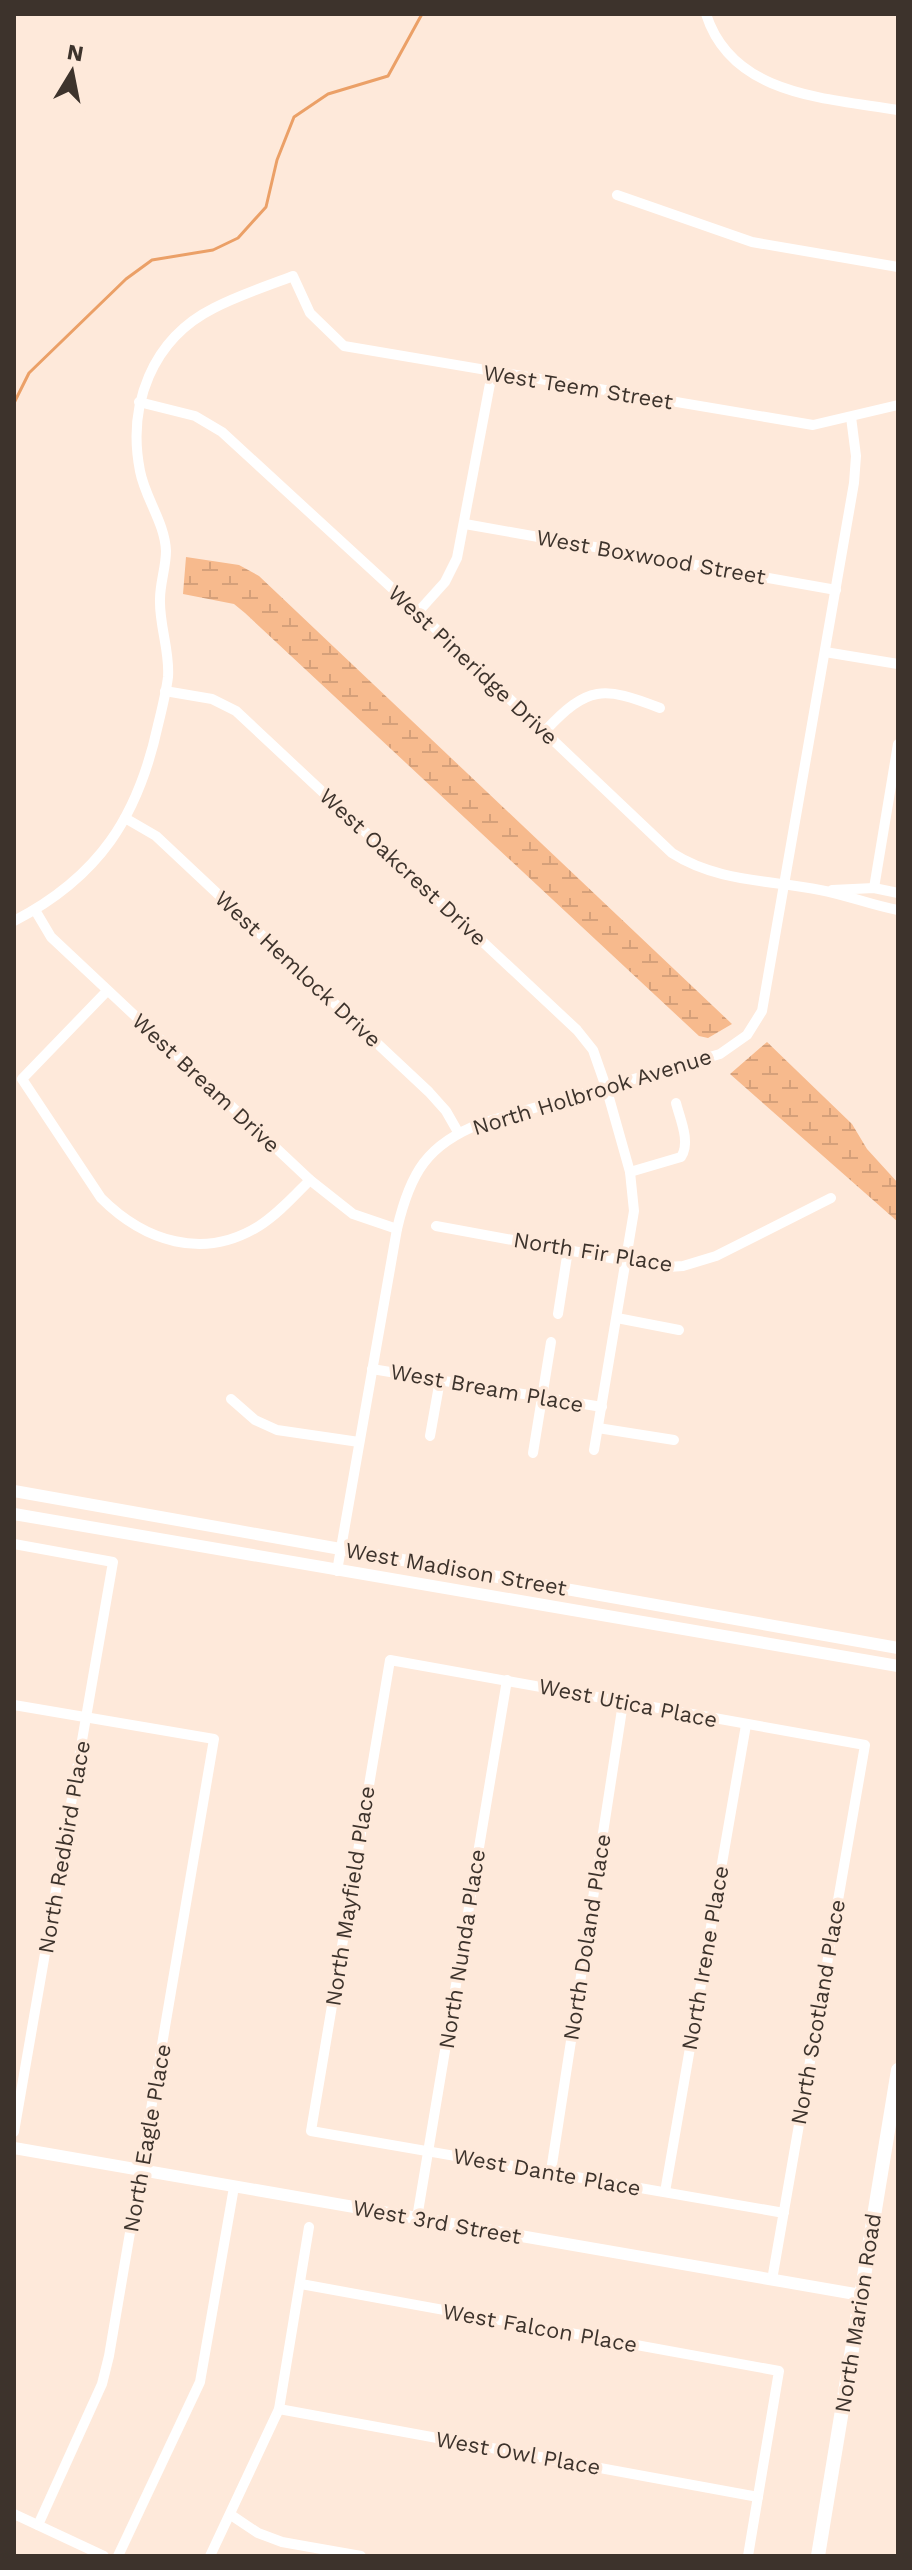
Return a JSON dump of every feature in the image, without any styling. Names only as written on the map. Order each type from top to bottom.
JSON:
[{"type":"main road","name":"North Marion Road","points":[[818,2556],[898,2070]]},
{"type":"street","points":[[706,14],[718,42],[752,76],[792,92],[898,110]]},
{"type":"street","points":[[617,195],[752,242],[898,267]]},
{"type":"street","name":"West Teem Street","points":[[139,402],[153,367],[189,325],[214,308],[293,276],[310,313],[344,346],[813,425],[898,405]]},
{"type":"street","points":[[418,612],[454,567],[465,524],[492,373]]},
{"type":"street","points":[[14,921],[67,889],[90,867],[118,831],[140,790],[165,691],[168,667],[159,602],[166,551],[140,469],[136,430],[139,402]]},
{"type":"street","name":"West Pineridge Drive","points":[[139,402],[182,411],[210,423],[418,612],[672,853],[708,871],[823,891],[898,910]]},
{"type":"street","name":"North Holbrook Avenue","points":[[337,1571],[397,1229],[405,1197],[417,1171],[430,1153],[458,1132],[720,1054],[747,1035],[764,1003],[854,483],[856,456],[851,417]]},
{"type":"street","name":"West Boxwood Street","points":[[465,524],[836,590]]},
{"type":"street","points":[[825,652],[898,664]]},
{"type":"street","name":"West Oakcrest Drive","points":[[165,691],[220,702],[241,716],[577,1030],[593,1050],[630,1172],[634,1211],[594,1450]]},
{"type":"street","points":[[545,731],[569,706],[593,695],[624,694],[660,708]]},
{"type":"street","points":[[874,888],[898,744]]},
{"type":"street","name":"West Hemlock Drive","points":[[125,818],[156,836],[429,1092],[446,1111],[458,1132]]},
{"type":"street","name":"West Pineridge Drive","points":[[823,891],[874,888],[898,893]]},
{"type":"street","name":"West Bream Drive","points":[[35,910],[51,937],[310,1180],[353,1214],[397,1229]]},
{"type":"street","points":[[107,991],[22,1079],[101,1198],[112,1209],[147,1234],[159,1238],[187,1243],[215,1242],[230,1239],[260,1225],[310,1180]]},
{"type":"street","points":[[630,1172],[681,1157],[686,1143],[676,1103]]},
{"type":"street","name":"North Fir Place","points":[[436,1226],[668,1267],[697,1263],[831,1198]]},
{"type":"street","points":[[558,1314],[568,1250]]},
{"type":"street","points":[[617,1318],[679,1330]]},
{"type":"street","points":[[533,1453],[551,1342]]},
{"type":"street","name":"West Bream Place","points":[[372,1369],[602,1407]]},
{"type":"street","points":[[430,1436],[440,1380]]},
{"type":"street","points":[[231,1399],[255,1420],[277,1430],[359,1442]]},
{"type":"street","points":[[598,1428],[674,1440]]},
{"type":"street","name":"West Madison Street","points":[[14,1491],[898,1648]]},
{"type":"street","name":"West Madison Street","points":[[14,1514],[898,1666]]},
{"type":"street","name":"North Redbird Place","points":[[14,1544],[113,1562],[14,2132]]},
{"type":"street","name":"West Utica Place","points":[[390,1660],[865,1745]]},
{"type":"street","name":"North Mayfield Place","points":[[311,2131],[390,1660]]},
{"type":"street","name":"North Nunda Place","points":[[417,2218],[507,1680]]},
{"type":"street","name":"North Doland Place","points":[[551,2171],[623,1703]]},
{"type":"street","points":[[14,1705],[87,1716]]},
{"type":"street","name":"North Eagle Place","points":[[38,2525],[102,2384],[214,1739],[87,1716]]},
{"type":"street","name":"North Irene Place","points":[[665,2192],[746,1725]]},
{"type":"street","name":"North Scotland Place","points":[[772,2280],[865,1745]]},
{"type":"street","name":"West Dante Place","points":[[311,2131],[784,2213]]},
{"type":"street","name":"West 3rd Street","points":[[14,2148],[861,2295]]},
{"type":"street","points":[[118,2556],[200,2382],[234,2187]]},
{"type":"street","points":[[210,2556],[279,2409],[309,2227]]},
{"type":"street","name":"West Falcon Place","points":[[301,2284],[779,2371],[758,2497]]},
{"type":"street","name":"West Owl Place","points":[[279,2409],[758,2497]]},
{"type":"street","points":[[748,2556],[758,2497]]},
{"type":"street","points":[[14,2514],[104,2556]]},
{"type":"street","points":[[231,2515],[258,2533],[282,2542],[361,2556]]},
{"type":"green space","points":[[186,557],[239,565],[259,576],[732,1024],[708,1038],[699,1036],[245,613],[234,604],[183,594]]},
{"type":"green space","points":[[767,1042],[852,1124],[867,1149],[898,1183],[898,1222],[730,1074]]},
{"type":"waterway","points":[[14,403],[29,373],[126,279],[152,260],[213,250],[238,238],[266,207],[277,160],[294,117],[328,94],[388,76],[422,14]]}]
